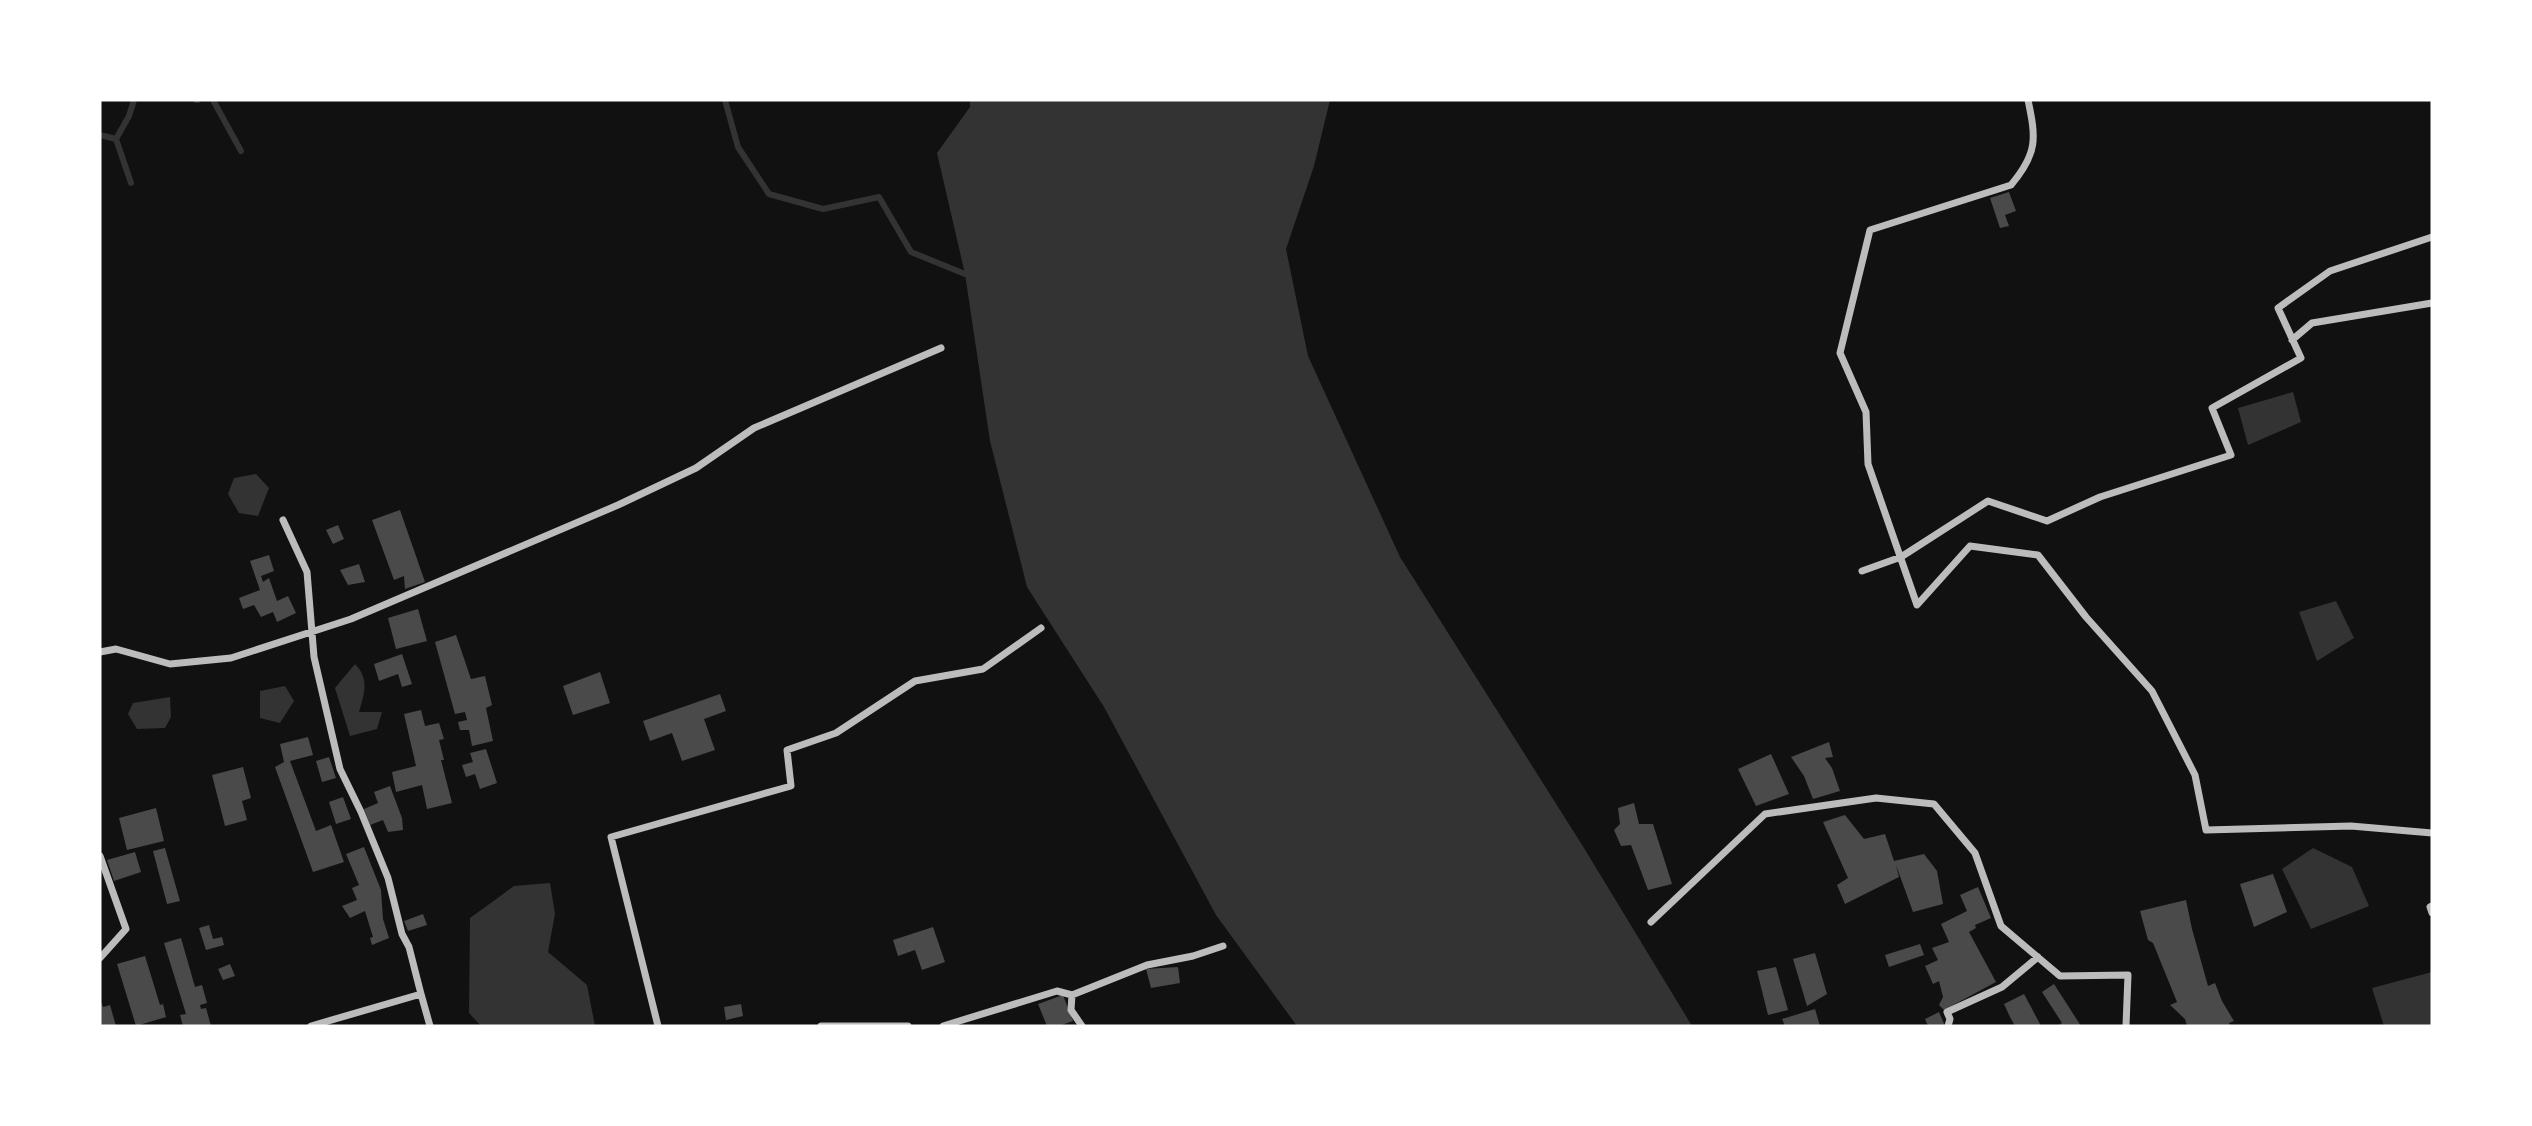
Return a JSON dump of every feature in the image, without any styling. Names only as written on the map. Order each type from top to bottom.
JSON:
[{"type":"street","points":[[2028,100],[2035,133],[2027,167],[2011,185],[1870,230],[1840,353],[1866,412],[1868,464],[1917,605],[1970,546],[2038,555],[2086,617],[2152,691],[2195,775],[2206,830],[2351,826],[2432,832]]},
{"type":"street","points":[[1861,571],[1901,557],[1988,501],[2047,521],[2100,497],[2231,455],[2211,408],[2301,358],[2277,308],[2330,271],[2432,237]]},
{"type":"street","points":[[2292,340],[2312,323],[2432,303]]},
{"type":"street","points":[[100,652],[116,649],[170,664],[231,658],[351,619],[618,505],[696,468],[754,428],[941,348]]},
{"type":"street","points":[[283,520],[307,572],[314,657],[340,769],[387,878],[430,1026]]},
{"type":"street","points":[[658,1026],[611,837],[791,786],[787,750],[836,733],[915,681],[983,669],[1041,628]]},
{"type":"street","points":[[1651,922],[1765,814],[1876,797],[1934,804],[1975,853],[2001,926],[2060,976],[2129,975],[2126,1026]]},
{"type":"street","points":[[100,856],[126,929],[100,958]]},
{"type":"street","points":[[2432,906],[2432,913]]},
{"type":"street","points":[[943,1026],[1057,991],[1072,995],[1147,965],[1194,956],[1223,946]]},
{"type":"street","points":[[1948,1026],[1950,1019],[1947,1012],[2001,987],[2038,957]]},
{"type":"street","points":[[311,1026],[421,994]]},
{"type":"street","points":[[1072,995],[1071,1010],[1082,1026]]},
{"type":"street","points":[[821,1026],[908,1026]]},
{"type":"shaded area","points":[[970,100],[1330,100],[1314,166],[1286,249],[1308,356],[1400,557],[1584,848],[1692,1026],[1297,1026],[1216,915],[1104,707],[1027,587],[990,441],[965,274],[937,153],[970,107]]},
{"type":"shaded area","points":[[2293,392],[2301,422],[2248,445],[2238,408]]},
{"type":"shaded area","points":[[256,474],[269,488],[258,516],[239,513],[228,494],[234,478]]},
{"type":"shaded area","points":[[2336,601],[2354,638],[2317,661],[2299,612]]},
{"type":"shaded area","points":[[355,664],[364,681],[359,712],[382,712],[377,729],[350,736],[335,688]]},
{"type":"shaded area","points":[[285,686],[294,701],[280,723],[260,718],[260,691]]},
{"type":"shaded area","points":[[170,697],[171,717],[165,728],[137,729],[128,714],[133,703]]},
{"type":"shaded area","points":[[2313,848],[2352,867],[2369,906],[2311,929],[2282,869]]},
{"type":"shaded area","points":[[550,883],[555,914],[548,952],[587,985],[595,1026],[481,1026],[469,1013],[470,918],[514,886]]},
{"type":"shaded area","points":[[2432,972],[2432,1026],[2384,1026],[2372,988]]},
{"type":"building","points":[[2009,192],[2016,211],[2005,215],[2009,226],[2000,228],[1990,198]]},
{"type":"building","points":[[400,510],[425,582],[405,589],[404,576],[394,580],[372,520]]},
{"type":"building","points":[[338,525],[344,539],[333,544],[326,530]]},
{"type":"building","points":[[269,555],[274,571],[261,576],[263,582],[269,578],[277,601],[288,596],[296,613],[277,622],[273,612],[261,617],[254,605],[243,609],[239,598],[260,590],[250,561]]},
{"type":"building","points":[[359,564],[365,582],[348,585],[340,570]]},
{"type":"building","points":[[418,609],[427,641],[396,649],[388,618]]},
{"type":"building","points":[[456,635],[471,679],[485,676],[492,705],[486,708],[493,741],[472,746],[469,730],[460,730],[458,722],[467,720],[465,712],[455,714],[435,642]]},
{"type":"building","points":[[402,654],[412,684],[402,687],[398,674],[379,681],[374,664]]},
{"type":"building","points":[[600,672],[610,703],[573,715],[563,686]]},
{"type":"building","points":[[720,694],[726,711],[704,719],[715,750],[682,761],[672,733],[650,741],[643,721]]},
{"type":"building","points":[[421,710],[425,726],[439,723],[444,739],[439,740],[444,760],[441,760],[452,803],[427,809],[422,785],[396,792],[392,772],[416,766],[404,714]]},
{"type":"building","points":[[308,737],[313,755],[290,761],[316,831],[331,825],[344,862],[313,872],[275,767],[284,762],[280,744]]},
{"type":"building","points":[[1829,742],[1833,757],[1825,758],[1832,768],[1840,791],[1813,799],[1804,776],[1791,757]]},
{"type":"building","points":[[486,749],[497,783],[480,789],[475,774],[466,777],[462,765],[473,762],[470,753]]},
{"type":"building","points":[[1771,754],[1789,794],[1756,806],[1738,769]]},
{"type":"building","points":[[329,757],[336,778],[322,782],[316,761]]},
{"type":"building","points":[[243,767],[251,798],[242,801],[247,820],[225,826],[212,775]]},
{"type":"building","points":[[390,786],[402,818],[403,830],[388,832],[383,820],[370,825],[364,809],[378,803],[374,792]]},
{"type":"building","points":[[343,797],[351,819],[336,824],[329,802]]},
{"type":"building","points":[[1634,803],[1639,824],[1653,824],[1672,884],[1648,890],[1631,845],[1621,846],[1614,830],[1620,824],[1618,808]]},
{"type":"building","points":[[156,808],[164,841],[127,850],[119,818]]},
{"type":"building","points":[[1845,815],[1864,839],[1885,834],[1894,861],[1924,854],[1937,871],[1943,904],[1913,912],[1896,865],[1899,877],[1845,904],[1837,885],[1848,878],[1823,822]]},
{"type":"building","points":[[364,847],[381,890],[383,919],[389,938],[372,945],[370,938],[373,937],[365,911],[350,918],[342,906],[357,900],[352,888],[359,885],[346,854]]},
{"type":"building","points":[[165,848],[180,901],[167,904],[153,851]]},
{"type":"building","points":[[135,852],[141,872],[114,881],[107,860]]},
{"type":"building","points":[[2273,874],[2287,912],[2254,927],[2240,884]]},
{"type":"building","points":[[1978,887],[1991,918],[1975,925],[1976,928],[1969,932],[1996,982],[1944,1010],[1939,1005],[1943,997],[1939,981],[1933,984],[1925,966],[1938,960],[1932,948],[1949,942],[1941,924],[1967,911],[1960,895]]},
{"type":"building","points":[[2186,900],[2208,986],[2215,983],[2234,1021],[2229,1023],[2231,1026],[2187,1026],[2185,1019],[2170,1005],[2177,1002],[2153,943],[2148,940],[2140,911]]},
{"type":"building","points":[[423,914],[427,925],[408,931],[404,921]]},
{"type":"building","points":[[209,925],[213,939],[222,937],[224,945],[206,950],[199,928]]},
{"type":"building","points":[[933,927],[945,962],[922,970],[915,950],[898,956],[893,940]]},
{"type":"building","points":[[181,938],[195,987],[202,985],[207,1003],[200,1005],[201,1009],[206,1008],[211,1026],[183,1026],[180,1015],[186,1014],[164,943]]},
{"type":"building","points":[[1920,944],[1924,955],[1889,967],[1885,955]]},
{"type":"building","points":[[1815,953],[1827,994],[1807,1006],[1793,959]]},
{"type":"building","points":[[145,956],[166,1017],[136,1026],[117,964]]},
{"type":"building","points":[[230,964],[235,976],[223,980],[218,969]]},
{"type":"building","points":[[1178,967],[1180,983],[1151,988],[1146,969]]},
{"type":"building","points":[[1776,967],[1788,1010],[1768,1015],[1757,971]]},
{"type":"building","points":[[2054,984],[2081,1026],[2057,1026],[2062,1023],[2042,992]]},
{"type":"building","points":[[2024,994],[2041,1026],[2015,1026],[2010,1017],[2004,1004]]},
{"type":"building","points":[[1063,995],[1073,1021],[1059,1026],[1047,1026],[1038,1004]]},
{"type":"building","points":[[100,999],[103,1007],[110,1005],[116,1026],[100,1026]]},
{"type":"building","points":[[741,1004],[743,1016],[726,1020],[724,1007]]},
{"type":"building","points":[[1815,1009],[1820,1026],[1785,1026],[1782,1019]]},
{"type":"building","points":[[1939,1012],[1945,1026],[1928,1026],[1925,1019]]},
{"type":"waterway","points":[[131,183],[116,139],[129,116],[134,100]]},
{"type":"waterway","points":[[213,100],[241,151]]},
{"type":"waterway","points":[[725,100],[738,147],[769,194],[823,209],[879,197],[911,252],[965,274],[971,270]]},
{"type":"waterway","points":[[100,135],[116,139]]}]
